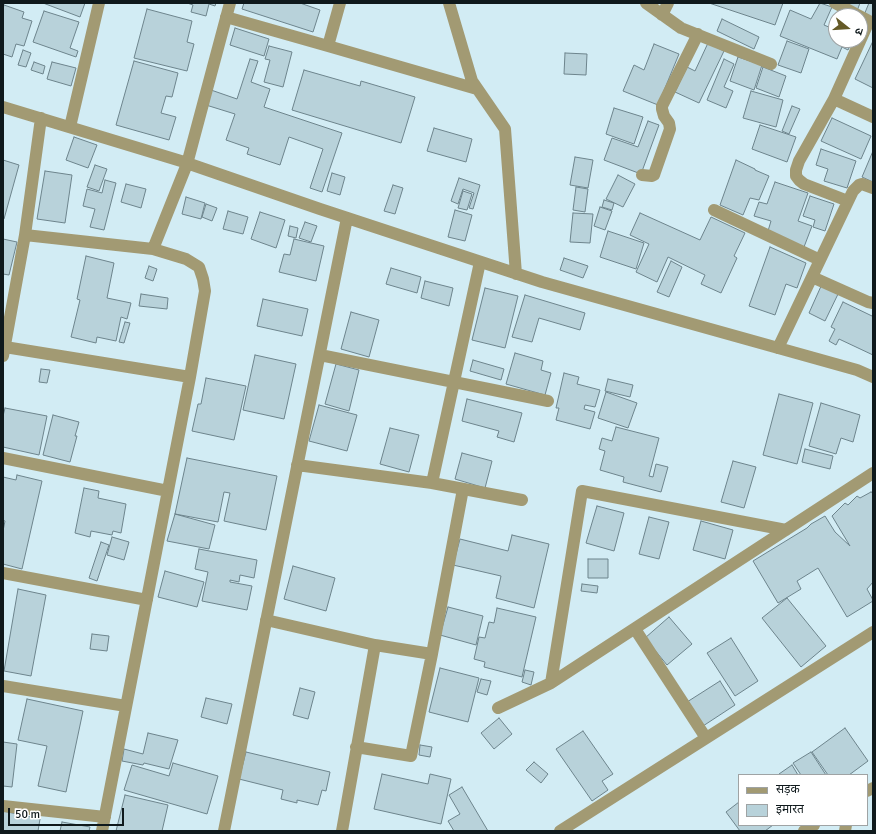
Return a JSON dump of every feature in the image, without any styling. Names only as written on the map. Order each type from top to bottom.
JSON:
[{"type":"street","points":[[70,127],[99,3]]},
{"type":"street","points":[[153,249],[187,164],[230,3]]},
{"type":"street","points":[[328,46],[340,3]]},
{"type":"street","points":[[450,3],[472,81],[505,129],[516,274]]},
{"type":"street","points":[[646,3],[681,28],[771,64]]},
{"type":"street","points":[[662,14],[668,3]]},
{"type":"street","points":[[835,3],[871,21],[834,99],[799,162],[796,170],[796,176],[804,184],[848,201]]},
{"type":"street","points":[[226,17],[477,89]]},
{"type":"street","points":[[642,175],[652,176],[656,172],[670,129],[669,123],[662,113],[662,106],[698,34]]},
{"type":"street","points":[[834,99],[873,117]]},
{"type":"street","points":[[3,106],[187,164],[516,274],[857,370],[873,377]]},
{"type":"street","points":[[41,118],[25,235],[4,352],[190,377]]},
{"type":"street","points":[[778,348],[853,191],[859,185],[865,185],[873,188]]},
{"type":"street","points":[[714,210],[820,260]]},
{"type":"street","points":[[224,831],[347,218]]},
{"type":"street","points":[[25,235],[153,249],[186,259],[199,267],[205,291],[190,377],[102,831]]},
{"type":"street","points":[[432,483],[480,262]]},
{"type":"street","points":[[812,277],[873,303]]},
{"type":"street","points":[[320,355],[548,401]]},
{"type":"street","points":[[3,458],[168,491]]},
{"type":"street","points":[[297,465],[432,483],[522,500]]},
{"type":"street","points":[[498,708],[551,683],[873,473]]},
{"type":"street","points":[[356,747],[411,756],[463,489]]},
{"type":"street","points":[[551,683],[582,491],[786,530]]},
{"type":"street","points":[[3,573],[147,600]]},
{"type":"street","points":[[266,620],[375,645],[432,654]]},
{"type":"street","points":[[634,629],[706,738]]},
{"type":"street","points":[[560,831],[873,632]]},
{"type":"street","points":[[342,831],[375,645]]},
{"type":"street","points":[[3,686],[126,706]]},
{"type":"street","points":[[3,806],[105,817]]},
{"type":"building","points":[[43,3],[85,3],[80,17]]},
{"type":"building","points":[[187,3],[216,3],[215,6],[209,4],[206,16],[191,12],[193,5]]},
{"type":"building","points":[[244,3],[300,3],[320,10],[313,32],[242,9]]},
{"type":"building","points":[[709,3],[783,3],[775,25]]},
{"type":"building","points":[[820,3],[832,7],[828,8],[828,16],[824,25],[828,27],[828,48],[842,48],[837,59],[780,36],[790,10],[811,19]]},
{"type":"building","points":[[847,3],[860,3],[858,8],[853,8]]},
{"type":"building","points":[[869,3],[873,3],[873,18],[868,16],[867,8]]},
{"type":"building","points":[[4,5],[24,12],[22,18],[32,21],[24,46],[16,44],[12,57],[3,54]]},
{"type":"building","points":[[147,9],[192,21],[187,42],[194,44],[187,71],[134,58]]},
{"type":"building","points":[[44,11],[79,22],[70,48],[78,51],[76,57],[33,42]]},
{"type":"building","points":[[722,19],[759,37],[754,49],[717,31]]},
{"type":"building","points":[[235,28],[269,39],[264,56],[230,45]]},
{"type":"building","points":[[787,41],[809,49],[801,73],[778,65]]},
{"type":"building","points":[[873,41],[873,88],[855,79]]},
{"type":"building","points":[[708,43],[724,51],[699,103],[675,92],[687,67],[695,71]]},
{"type":"building","points":[[654,44],[679,54],[658,105],[623,91],[634,65],[644,70]]},
{"type":"building","points":[[269,46],[292,52],[283,87],[264,82],[270,60],[265,59]]},
{"type":"building","points":[[23,50],[31,53],[26,67],[18,65]]},
{"type":"building","points":[[565,53],[587,54],[586,75],[564,74]]},
{"type":"building","points":[[738,57],[762,65],[754,90],[730,81]]},
{"type":"building","points":[[250,59],[258,61],[251,82],[270,89],[264,107],[342,133],[322,192],[310,188],[323,149],[289,137],[280,165],[247,154],[249,148],[226,140],[235,114],[206,105],[211,90],[237,99]]},
{"type":"building","points":[[724,59],[734,64],[724,87],[733,91],[726,108],[707,100]]},
{"type":"building","points":[[134,61],[178,73],[172,97],[166,96],[161,113],[176,117],[169,140],[116,125]]},
{"type":"building","points":[[34,62],[45,66],[43,74],[31,70]]},
{"type":"building","points":[[52,62],[76,68],[71,86],[47,79]]},
{"type":"building","points":[[763,67],[786,76],[779,97],[756,88]]},
{"type":"building","points":[[304,70],[360,86],[361,81],[415,97],[401,143],[292,110]]},
{"type":"building","points":[[751,91],[783,100],[776,127],[743,118]]},
{"type":"building","points":[[792,106],[800,109],[789,134],[782,131]]},
{"type":"building","points":[[614,108],[643,117],[634,144],[606,134]]},
{"type":"building","points":[[832,118],[871,136],[861,159],[821,141]]},
{"type":"building","points":[[648,121],[659,125],[641,174],[604,160],[612,138],[638,147]]},
{"type":"building","points":[[760,125],[796,137],[787,162],[752,149]]},
{"type":"building","points":[[434,128],[472,139],[466,162],[427,151]]},
{"type":"building","points":[[74,137],[97,145],[88,168],[66,160]]},
{"type":"building","points":[[821,149],[856,161],[847,188],[824,181],[828,169],[816,165]]},
{"type":"building","points":[[873,151],[873,182],[862,177]]},
{"type":"building","points":[[575,157],[593,160],[588,188],[570,185]]},
{"type":"building","points":[[3,160],[19,165],[4,219],[3,219]]},
{"type":"building","points":[[736,160],[769,176],[759,200],[750,198],[743,215],[720,205]]},
{"type":"building","points":[[95,165],[107,169],[99,191],[87,187]]},
{"type":"building","points":[[45,171],[72,175],[65,223],[37,219]]},
{"type":"building","points":[[332,173],[345,177],[340,195],[327,191]]},
{"type":"building","points":[[618,175],[635,184],[623,207],[606,199]]},
{"type":"building","points":[[459,178],[480,185],[473,209],[469,208],[474,193],[463,189],[458,204],[451,201]]},
{"type":"building","points":[[105,180],[116,183],[104,230],[90,227],[95,209],[83,206],[87,189],[102,193]]},
{"type":"building","points":[[775,182],[808,193],[798,221],[812,226],[804,247],[768,231],[771,221],[754,216],[759,202],[767,204]]},
{"type":"building","points":[[126,184],[146,189],[141,208],[121,202]]},
{"type":"building","points":[[393,185],[403,188],[395,214],[384,211]]},
{"type":"building","points":[[576,187],[588,189],[585,212],[573,210]]},
{"type":"building","points":[[463,191],[472,194],[467,210],[458,208]]},
{"type":"building","points":[[810,196],[834,204],[825,231],[813,227],[815,220],[803,216]]},
{"type":"building","points":[[186,197],[205,203],[201,219],[182,214]]},
{"type":"building","points":[[604,200],[614,203],[612,210],[602,207]]},
{"type":"building","points":[[206,204],[217,208],[212,221],[202,217]]},
{"type":"building","points":[[600,207],[612,211],[605,230],[594,226]]},
{"type":"building","points":[[455,210],[472,215],[465,241],[448,237]]},
{"type":"building","points":[[228,211],[248,217],[243,234],[223,229]]},
{"type":"building","points":[[260,212],[285,220],[276,248],[251,239]]},
{"type":"building","points":[[573,213],[593,214],[590,243],[570,242]]},
{"type":"building","points":[[640,213],[700,240],[711,217],[745,233],[734,256],[737,258],[721,293],[701,284],[705,275],[668,257],[657,282],[636,272],[649,244],[630,235]]},
{"type":"building","points":[[305,222],[317,226],[311,242],[299,238]]},
{"type":"building","points":[[290,226],[298,228],[296,238],[288,236]]},
{"type":"building","points":[[608,231],[644,243],[636,269],[600,257]]},
{"type":"building","points":[[3,239],[17,242],[9,275],[3,274]]},
{"type":"building","points":[[294,239],[324,246],[316,281],[279,272],[284,254],[290,255]]},
{"type":"building","points":[[770,247],[806,263],[797,288],[786,284],[775,315],[749,306]]},
{"type":"building","points":[[86,256],[114,263],[107,298],[131,303],[127,319],[121,317],[116,341],[97,337],[96,343],[71,337],[80,300],[77,299]]},
{"type":"building","points":[[564,258],[588,266],[583,278],[560,270]]},
{"type":"building","points":[[671,261],[682,267],[669,297],[657,292]]},
{"type":"building","points":[[149,266],[157,269],[153,281],[145,278]]},
{"type":"building","points":[[391,268],[421,277],[417,293],[386,284]]},
{"type":"building","points":[[425,281],[453,288],[449,306],[421,298]]},
{"type":"building","points":[[822,284],[839,292],[825,321],[809,313]]},
{"type":"building","points":[[485,288],[518,296],[505,348],[472,340]]},
{"type":"building","points":[[141,294],[168,298],[167,309],[139,306]]},
{"type":"building","points":[[525,295],[585,313],[580,330],[539,318],[532,342],[512,337]]},
{"type":"building","points":[[263,299],[308,309],[302,336],[257,326]]},
{"type":"building","points":[[843,302],[872,316],[873,315],[873,355],[839,339],[836,345],[829,341],[835,329],[831,327]]},
{"type":"building","points":[[351,312],[379,320],[369,357],[341,349]]},
{"type":"building","points":[[125,322],[130,323],[124,343],[119,342]]},
{"type":"building","points":[[515,353],[543,361],[541,370],[551,373],[545,395],[506,384]]},
{"type":"building","points":[[255,355],[296,364],[284,419],[243,410]]},
{"type":"building","points":[[473,360],[504,369],[501,380],[470,371]]},
{"type":"building","points":[[336,364],[359,370],[349,411],[325,404]]},
{"type":"building","points":[[41,369],[50,370],[47,383],[39,382]]},
{"type":"building","points":[[564,373],[579,377],[577,384],[600,390],[595,407],[585,405],[584,409],[595,412],[590,429],[556,420],[559,408],[556,408]]},
{"type":"building","points":[[206,378],[246,386],[234,440],[192,431],[198,404],[201,404]]},
{"type":"building","points":[[608,379],[633,385],[630,397],[605,391]]},
{"type":"building","points":[[606,392],[637,403],[628,428],[598,418]]},
{"type":"building","points":[[779,394],[813,403],[797,464],[763,455]]},
{"type":"building","points":[[467,399],[522,413],[514,442],[497,437],[499,431],[462,421]]},
{"type":"building","points":[[821,403],[860,415],[853,442],[841,438],[836,454],[809,446]]},
{"type":"building","points":[[319,405],[357,415],[347,451],[309,441]]},
{"type":"building","points":[[5,408],[47,416],[39,455],[3,447],[3,416]]},
{"type":"building","points":[[53,415],[79,422],[70,462],[43,455]]},
{"type":"building","points":[[616,427],[659,438],[649,476],[653,477],[656,464],[668,467],[661,492],[623,482],[624,477],[600,470],[605,451],[599,449],[602,438],[612,441]]},
{"type":"building","points":[[390,428],[419,435],[409,472],[380,464]]},
{"type":"building","points":[[805,449],[833,456],[830,469],[802,462]]},
{"type":"building","points":[[462,453],[492,461],[485,488],[455,479]]},
{"type":"building","points":[[187,458],[277,476],[266,530],[224,521],[230,493],[224,492],[218,522],[175,514]]},
{"type":"building","points":[[733,461],[756,467],[744,508],[721,502]]},
{"type":"building","points":[[17,475],[42,481],[22,569],[3,564],[3,531],[5,521],[3,520],[3,477],[16,480]]},
{"type":"building","points":[[84,488],[99,491],[98,498],[126,504],[121,533],[113,531],[112,535],[91,531],[90,537],[75,533]]},
{"type":"building","points":[[871,492],[873,493],[873,582],[867,589],[873,601],[847,617],[818,568],[797,581],[801,589],[778,603],[753,561],[825,516],[835,532],[850,546],[832,516],[845,503],[848,505],[857,496],[860,498]]},
{"type":"building","points":[[597,506],[624,513],[614,551],[586,543]]},
{"type":"building","points":[[175,514],[215,525],[209,549],[167,541]]},
{"type":"building","points":[[649,517],[669,522],[659,559],[639,554]]},
{"type":"building","points":[[701,521],[733,530],[725,559],[693,550]]},
{"type":"building","points":[[512,535],[549,544],[534,608],[496,598],[501,576],[453,565],[460,539],[508,551]]},
{"type":"building","points":[[112,537],[129,542],[124,560],[107,555]]},
{"type":"building","points":[[101,542],[109,545],[97,581],[89,578]]},
{"type":"building","points":[[199,549],[257,560],[254,578],[240,575],[239,582],[230,580],[230,582],[252,586],[247,610],[202,601],[208,572],[195,569]]},
{"type":"building","points":[[588,559],[608,559],[608,578],[588,578]]},
{"type":"building","points":[[293,566],[335,578],[326,611],[284,599]]},
{"type":"building","points":[[165,571],[204,582],[197,607],[158,597]]},
{"type":"building","points":[[582,584],[598,586],[597,593],[581,591]]},
{"type":"building","points":[[18,589],[46,595],[31,676],[4,671]]},
{"type":"building","points":[[787,598],[826,646],[801,667],[762,618]]},
{"type":"building","points":[[448,607],[483,616],[476,645],[440,635]]},
{"type":"building","points":[[497,608],[536,617],[522,677],[484,667],[485,662],[474,659],[479,637],[485,638],[489,622],[494,623]]},
{"type":"building","points":[[669,617],[692,644],[667,665],[645,638]]},
{"type":"building","points":[[92,634],[109,636],[107,651],[90,649]]},
{"type":"building","points":[[731,638],[758,681],[735,696],[707,653]]},
{"type":"building","points":[[440,668],[479,678],[468,722],[429,712]]},
{"type":"building","points":[[525,670],[534,672],[531,685],[522,682]]},
{"type":"building","points":[[481,679],[491,681],[487,695],[477,692]]},
{"type":"building","points":[[720,681],[735,705],[703,726],[687,702]]},
{"type":"building","points":[[300,688],[315,692],[308,719],[293,715]]},
{"type":"building","points":[[206,698],[232,704],[227,724],[201,717]]},
{"type":"building","points":[[27,699],[83,711],[66,792],[38,786],[47,746],[18,740]]},
{"type":"building","points":[[499,718],[512,734],[494,749],[481,733]]},
{"type":"building","points":[[845,728],[868,761],[850,774],[827,774],[812,752]]},
{"type":"building","points":[[583,731],[613,774],[602,781],[608,790],[592,801],[556,749]]},
{"type":"building","points":[[148,733],[178,740],[169,769],[144,763],[143,765],[122,761],[124,749],[143,754]]},
{"type":"building","points":[[3,742],[17,744],[12,787],[3,786]]},
{"type":"building","points":[[420,745],[432,747],[430,757],[419,755]]},
{"type":"building","points":[[246,752],[330,772],[326,791],[322,790],[318,805],[297,800],[297,803],[281,799],[283,790],[239,779]]},
{"type":"building","points":[[811,752],[825,774],[800,774],[793,763]]},
{"type":"building","points":[[534,762],[548,774],[541,783],[526,770]]},
{"type":"building","points":[[173,763],[218,776],[207,814],[124,790],[132,765],[169,776]]},
{"type":"building","points":[[792,765],[797,774],[779,774]]},
{"type":"building","points":[[382,774],[428,784],[430,774],[451,779],[441,824],[374,809]]},
{"type":"building","points":[[462,787],[488,831],[454,831],[448,821],[460,814],[449,795]]},
{"type":"building","points":[[125,795],[168,805],[162,831],[116,831]]},
{"type":"building","points":[[738,803],[738,826],[772,826],[765,831],[740,831],[726,812]]},
{"type":"building","points":[[3,811],[40,819],[38,831],[3,831]]},
{"type":"building","points":[[62,822],[90,827],[89,831],[60,831]]}]
